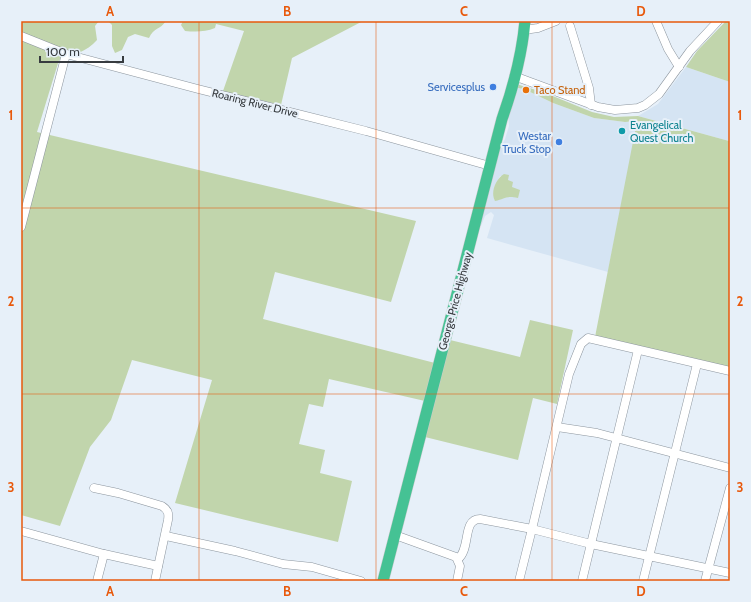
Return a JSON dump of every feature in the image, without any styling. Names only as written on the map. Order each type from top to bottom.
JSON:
[{"type":"highway","name":"George Price Highway","points":[[383,581],[514,76],[524,26]]},
{"type":"street","points":[[524,26],[538,28],[556,21]]},
{"type":"street","points":[[656,21],[668,49],[679,66]]},
{"type":"street","points":[[514,76],[591,105],[607,109],[624,110],[638,108],[645,105],[659,94],[699,40],[718,21]]},
{"type":"street","points":[[570,26],[589,88],[591,105]]},
{"type":"street","name":"Roaring River Drive","points":[[21,36],[66,54],[366,132],[490,166]]},
{"type":"street","points":[[21,227],[66,54]]},
{"type":"street","points":[[519,581],[569,374],[581,344],[588,338],[730,371]]},
{"type":"street","points":[[582,581],[638,350]]},
{"type":"street","points":[[643,581],[697,364]]},
{"type":"street","points":[[556,427],[597,433],[730,468]]},
{"type":"street","points":[[94,488],[125,495],[162,506],[167,509],[169,514],[166,536],[155,581]]},
{"type":"street","points":[[705,581],[730,488]]},
{"type":"street","points":[[458,559],[464,554],[469,527],[473,520],[485,519],[591,544],[730,573]]},
{"type":"street","points":[[21,530],[104,554],[158,566]]},
{"type":"street","points":[[395,535],[448,553],[458,559],[460,566],[457,581]]},
{"type":"street","points":[[166,536],[235,551],[283,564],[312,567],[361,581]]},
{"type":"street","points":[[97,581],[104,554]]},
{"type":"shaded area","points":[[686,67],[730,82],[729,141],[638,116],[658,104]]},
{"type":"shaded area","points":[[515,87],[526,90],[553,103],[594,118],[625,122],[638,121],[608,272],[487,238],[494,215],[491,212],[485,216],[481,226],[479,226],[498,153],[505,139],[509,126],[508,115]],"holes":[[[500,176],[508,180],[512,187],[511,196],[494,200],[494,188]]]},
{"type":"green space","points":[[21,21],[99,21],[95,26],[97,40],[93,44],[79,53],[59,60],[37,132],[416,221],[391,302],[275,272],[263,319],[435,363],[425,401],[329,379],[323,407],[309,404],[299,444],[325,450],[320,473],[352,481],[338,542],[175,503],[212,380],[132,360],[111,420],[90,447],[60,526],[21,515]]},
{"type":"green space","points":[[108,21],[166,21],[151,34],[149,38],[135,34],[128,37],[122,50],[115,53],[112,46],[112,25]]},
{"type":"green space","points":[[183,21],[363,21],[292,58],[281,105],[223,91],[244,31],[216,24],[215,28],[208,30],[197,32],[185,31],[181,25]]},
{"type":"green space","points":[[726,21],[730,21],[730,82],[686,67],[697,51]]},
{"type":"green space","points":[[516,84],[543,92],[592,112],[614,117],[638,116],[729,141],[730,136],[730,368],[595,337],[637,121],[625,122],[594,118],[553,103],[526,90],[515,87]]},
{"type":"green space","points":[[504,174],[509,175],[508,180],[513,182],[512,187],[520,190],[518,198],[508,197],[495,201],[493,194],[496,182]]},
{"type":"green space","points":[[530,320],[573,330],[557,404],[533,398],[518,460],[425,437],[450,340],[520,357]]},
{"type":"place","name":"Servicesplus","points":[[493,87]]},
{"type":"place","name":"Taco Stand","points":[[526,90]]},
{"type":"place","name":"Evangelical Quest Church","points":[[622,131]]},
{"type":"place","name":"Westar Truck Stop","points":[[559,142]]}]
